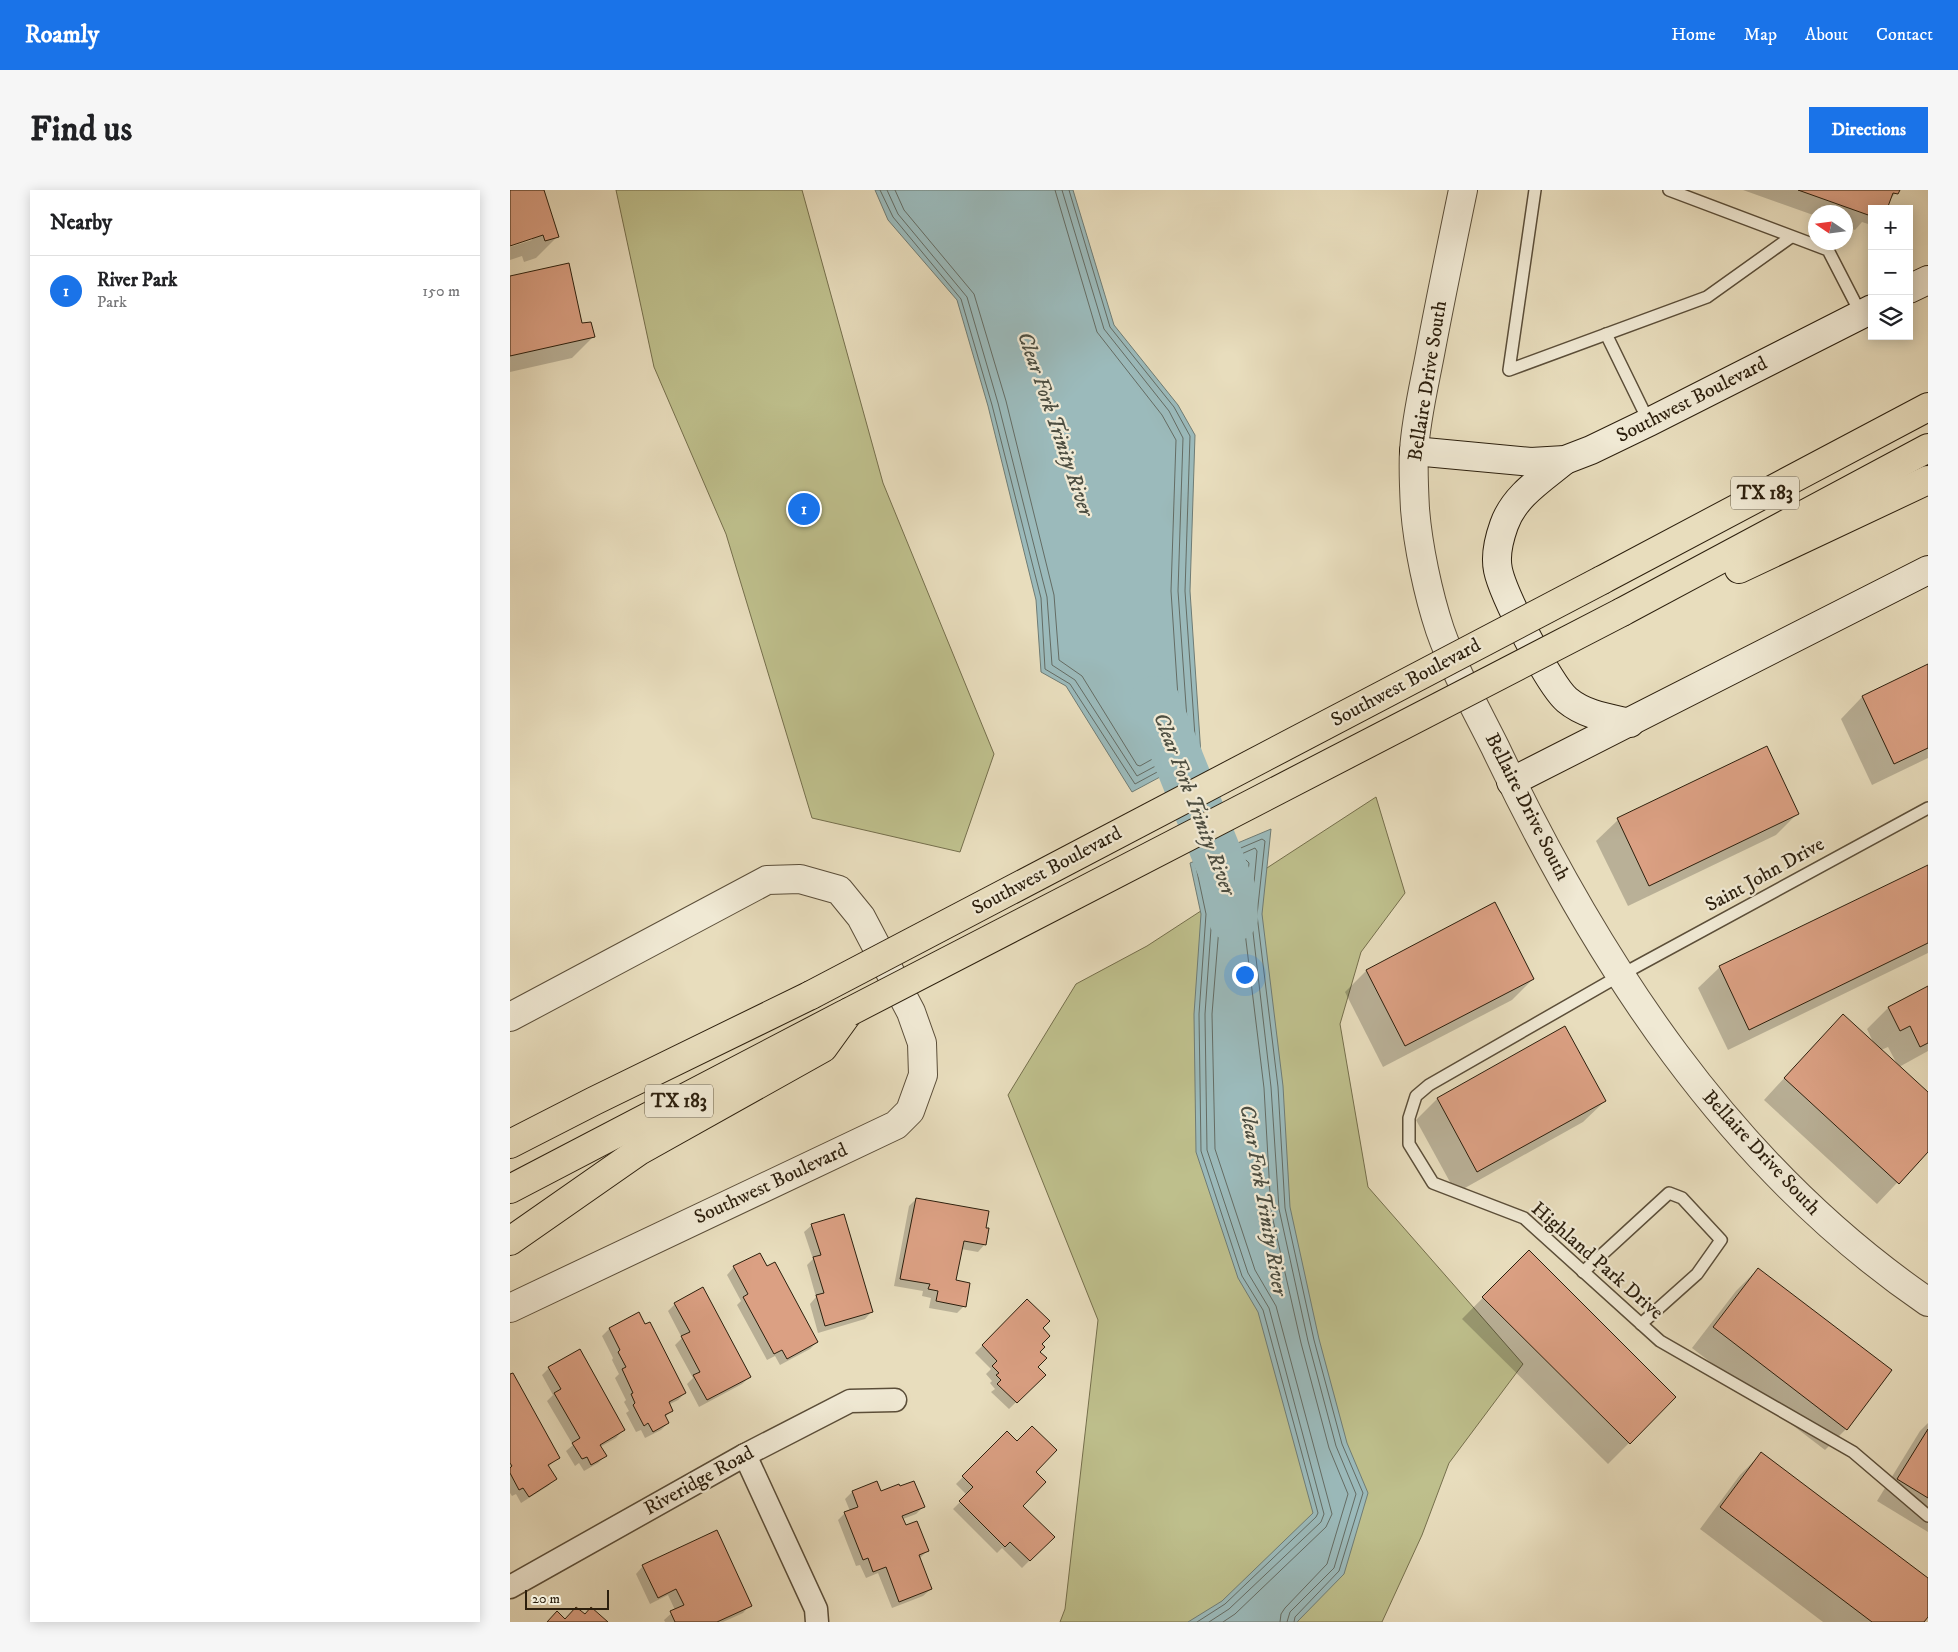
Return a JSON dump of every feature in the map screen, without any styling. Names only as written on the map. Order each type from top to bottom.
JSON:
[{"type":"highway","name":"Southwest Boulevard","points":[[510,1144],[812,995],[1928,407]]},
{"type":"highway","name":"Southwest Boulevard","points":[[510,1189],[1626,609],[1928,448]]},
{"type":"highway","points":[[1626,609],[1664,604],[1928,480]]},
{"type":"highway","points":[[510,1241],[639,1151],[823,1048],[849,1012]]},
{"type":"highway","points":[[510,1129],[594,1101]]},
{"type":"street","name":"Bellaire Drive South","points":[[1463,190],[1420,406],[1414,450],[1416,511],[1428,589],[1441,632],[1512,782],[1545,846],[1620,976],[1695,1081],[1738,1134],[1788,1186],[1841,1236],[1926,1296]]},
{"type":"street","points":[[1913,287],[1928,280]]},
{"type":"street","name":"Southwest Boulevard","points":[[1414,450],[1531,462],[1565,460],[1591,450],[1649,422],[1866,312]]},
{"type":"street","points":[[1565,460],[1526,491],[1513,507],[1504,524],[1498,546],[1498,568],[1504,590],[1553,685],[1566,699],[1582,710],[1601,717],[1630,723]]},
{"type":"street","points":[[1512,782],[1928,570]]},
{"type":"street","name":"Southwest Boulevard","points":[[510,1017],[767,880],[800,879],[839,890],[861,917],[911,1012],[922,1043],[923,1075],[910,1111],[896,1125],[510,1308]]},
{"type":"street","name":"Riveridge Road","points":[[510,1587],[745,1455],[850,1401],[895,1400]]},
{"type":"street","points":[[745,1455],[816,1609],[817,1622]]},
{"type":"lane","points":[[1535,190],[1509,370],[1707,297],[1791,237]]},
{"type":"lane","points":[[1669,190],[1828,250],[1866,312]]},
{"type":"lane","points":[[1606,334],[1649,422]]},
{"type":"lane","name":"Saint John Drive","points":[[1620,976],[1928,808]]},
{"type":"lane","name":"Highland Park Drive","points":[[1620,976],[1429,1085],[1416,1096],[1409,1118],[1409,1144],[1433,1183],[1524,1218],[1660,1341],[1853,1452],[1928,1516]]},
{"type":"lane","points":[[1583,1272],[1669,1193],[1682,1198],[1721,1240],[1697,1274],[1641,1324]]},
{"type":"green space","points":[[616,190],[802,190],[883,483],[994,754],[960,852],[812,818],[726,534],[654,367]]},
{"type":"green space","points":[[1376,797],[1405,893],[1361,952],[1340,1024],[1368,1187],[1523,1364],[1449,1463],[1422,1535],[1382,1622],[1060,1622],[1065,1609],[1098,1320],[1008,1095],[1076,984],[1147,946]]},
{"type":"water","points":[[875,190],[1073,190],[1114,325],[1178,405],[1195,435],[1190,591],[1201,755],[1132,792],[1066,686],[1041,672],[1036,600],[988,406],[957,300],[888,220]]},
{"type":"water","points":[[1271,829],[1262,914],[1283,1086],[1290,1207],[1319,1339],[1347,1443],[1368,1493],[1344,1574],[1297,1622],[1188,1622],[1222,1601],[1313,1513],[1258,1312],[1238,1278],[1196,1152],[1194,1014],[1201,914],[1190,863]]},
{"type":"building","points":[[510,190],[544,190],[559,237],[545,241],[543,235],[510,246]]},
{"type":"building","points":[[1798,190],[1900,190],[1898,194],[1893,193],[1888,205],[1868,205],[1868,215],[1853,210],[1853,205],[1840,205]]},
{"type":"building","points":[[569,263],[582,323],[591,322],[595,337],[510,356],[510,276]]},
{"type":"building","points":[[1928,664],[1928,748],[1894,764],[1862,696]]},
{"type":"building","points":[[1767,746],[1799,814],[1649,886],[1617,818]]},
{"type":"building","points":[[1928,865],[1928,943],[1749,1030],[1719,966]]},
{"type":"building","points":[[1495,902],[1534,979],[1405,1046],[1366,970]]},
{"type":"building","points":[[1928,986],[1928,1043],[1920,1047],[1910,1026],[1900,1031],[1888,1007]]},
{"type":"building","points":[[1843,1014],[1928,1092],[1928,1152],[1899,1184],[1784,1078]]},
{"type":"building","points":[[1565,1026],[1606,1101],[1477,1172],[1437,1098]]},
{"type":"building","points":[[916,1198],[989,1211],[986,1245],[964,1241],[956,1280],[970,1283],[966,1307],[936,1301],[938,1291],[928,1289],[930,1284],[900,1279]]},
{"type":"building","points":[[844,1214],[873,1312],[825,1326],[816,1295],[824,1293],[813,1257],[821,1255],[811,1224]]},
{"type":"building","points":[[1529,1250],[1676,1397],[1630,1444],[1482,1297]]},
{"type":"building","points":[[760,1253],[767,1266],[775,1262],[818,1342],[787,1359],[782,1350],[774,1354],[743,1297],[748,1294],[733,1266]]},
{"type":"building","points":[[1758,1268],[1892,1370],[1847,1430],[1713,1327]]},
{"type":"building","points":[[703,1287],[751,1377],[707,1400],[693,1375],[700,1372],[681,1336],[690,1332],[674,1303]]},
{"type":"building","points":[[1027,1299],[1050,1321],[1043,1328],[1050,1336],[1042,1344],[1045,1347],[1040,1352],[1047,1358],[1038,1367],[1046,1375],[1017,1403],[997,1384],[1001,1380],[996,1375],[999,1373],[992,1366],[997,1361],[982,1345]]},
{"type":"building","points":[[639,1312],[645,1324],[650,1322],[686,1393],[669,1402],[673,1411],[665,1415],[669,1423],[653,1432],[648,1423],[644,1426],[633,1405],[635,1403],[631,1394],[633,1393],[622,1369],[626,1367],[609,1328]]},
{"type":"building","points":[[580,1349],[625,1430],[600,1445],[607,1456],[591,1465],[587,1457],[582,1459],[572,1443],[580,1438],[554,1393],[561,1389],[548,1367]]},
{"type":"building","points":[[513,1373],[560,1458],[548,1465],[557,1479],[529,1497],[523,1488],[519,1490],[510,1473],[512,1466],[510,1463],[510,1374]]},
{"type":"building","points":[[1032,1426],[1057,1450],[1036,1472],[1046,1482],[1023,1506],[1055,1537],[1030,1561],[1010,1542],[1005,1547],[959,1501],[973,1487],[962,1476],[1007,1431],[1017,1441]]},
{"type":"building","points":[[1928,1429],[1928,1498],[1897,1479]]},
{"type":"building","points":[[1761,1452],[1928,1578],[1928,1617],[1924,1622],[1872,1622],[1720,1507]]},
{"type":"building","points":[[877,1481],[881,1491],[914,1481],[925,1507],[902,1516],[906,1525],[917,1521],[929,1551],[919,1555],[932,1589],[899,1602],[886,1567],[873,1572],[868,1558],[863,1560],[844,1512],[858,1507],[852,1491]]},
{"type":"building","points":[[717,1530],[752,1606],[717,1622],[675,1622],[670,1611],[684,1605],[676,1589],[658,1598],[642,1565]]},
{"type":"building","points":[[576,1607],[585,1614],[591,1607],[608,1622],[547,1622],[557,1611],[565,1619]]},
{"type":"waterway","name":"Clear Fork Trinity River","points":[[1155,701],[1231,890],[1233,917]]},
{"type":"place","name":"River Park","points":[[804,509]]}]
